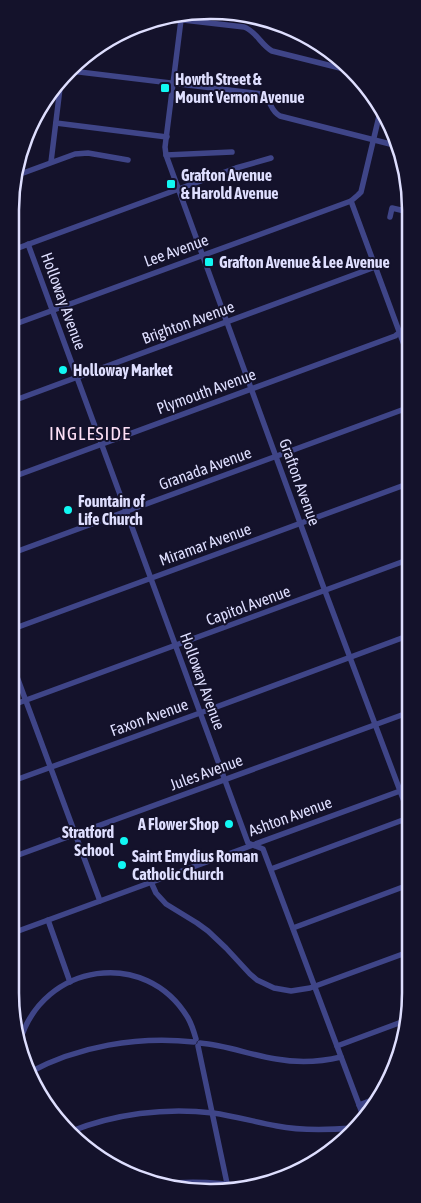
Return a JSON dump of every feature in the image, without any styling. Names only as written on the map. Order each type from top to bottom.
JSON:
[{"type":"street","points":[[183,20],[249,29],[272,51],[339,68]]},
{"type":"street","points":[[181,21],[165,147],[166,155],[232,152]]},
{"type":"street","points":[[78,72],[263,94],[268,99],[275,114],[280,116],[390,144]]},
{"type":"street","points":[[51,162],[60,91]]},
{"type":"street","points":[[378,118],[361,192],[351,201],[402,341]]},
{"type":"street","points":[[56,123],[167,137]]},
{"type":"street","points":[[22,173],[82,153],[128,160]]},
{"type":"street","name":"Grafton Avenue","points":[[166,155],[325,591],[402,796]]},
{"type":"street","points":[[19,248],[236,168],[271,158]]},
{"type":"street","name":"Lee Avenue","points":[[19,323],[351,201]]},
{"type":"street","points":[[390,217],[392,208],[402,210]]},
{"type":"street","name":"Holloway Avenue","points":[[28,244],[248,843],[264,849],[361,1111]]},
{"type":"street","name":"Brighton Avenue","points":[[19,399],[375,267]]},
{"type":"street","name":"Plymouth Avenue","points":[[19,475],[394,337],[402,332]]},
{"type":"street","name":"Granada Avenue","points":[[19,551],[402,410]]},
{"type":"street","name":"Miramar Avenue","points":[[19,627],[402,486]]},
{"type":"street","name":"Capitol Avenue","points":[[19,703],[402,562]]},
{"type":"street","name":"Faxon Avenue","points":[[19,779],[402,638]]},
{"type":"street","points":[[19,682],[100,900]]},
{"type":"street","name":"Jules Avenue","points":[[19,855],[402,715]]},
{"type":"street","name":"Ashton Avenue","points":[[19,931],[400,790]]},
{"type":"street","points":[[271,868],[402,821]]},
{"type":"street","points":[[151,882],[156,893],[166,904],[208,931],[250,974],[257,980],[274,988],[292,991],[306,990],[402,954]]},
{"type":"street","points":[[293,928],[402,887]]},
{"type":"street","points":[[48,920],[70,982]]},
{"type":"street","points":[[22,1032],[28,1020],[40,1004],[53,992],[70,982],[90,975],[113,973],[126,975],[148,982],[159,988],[176,1003],[188,1019],[197,1042],[227,1184]]},
{"type":"street","points":[[337,1046],[400,1023]]},
{"type":"street","points":[[35,1070],[90,1049],[151,1040],[197,1042],[225,1046],[287,1060],[317,1061],[341,1058]]},
{"type":"street","points":[[359,1105],[368,1101]]},
{"type":"street","points":[[77,1130],[135,1114],[182,1111],[212,1113],[290,1128],[317,1130],[346,1128]]},
{"type":"street","points":[[183,1183],[210,1184]]},
{"type":"place","name":"Howth Street & Mount Vernon Avenue","points":[[165,88]]},
{"type":"place","name":"Grafton Avenue & Harold Avenue","points":[[171,184]]},
{"type":"place","name":"Grafton Avenue & Lee Avenue","points":[[209,262]]},
{"type":"place","name":"Holloway Market","points":[[63,370]]},
{"type":"place","name":"Fountain of Life Church","points":[[68,510]]},
{"type":"place","name":"A Flower Shop","points":[[229,824]]},
{"type":"place","name":"Stratford School","points":[[124,841]]},
{"type":"place","name":"Saint Emydius Roman Catholic Church","points":[[122,865]]},
{"type":"district","name":"INGLESIDE","points":[[90,433]]}]
